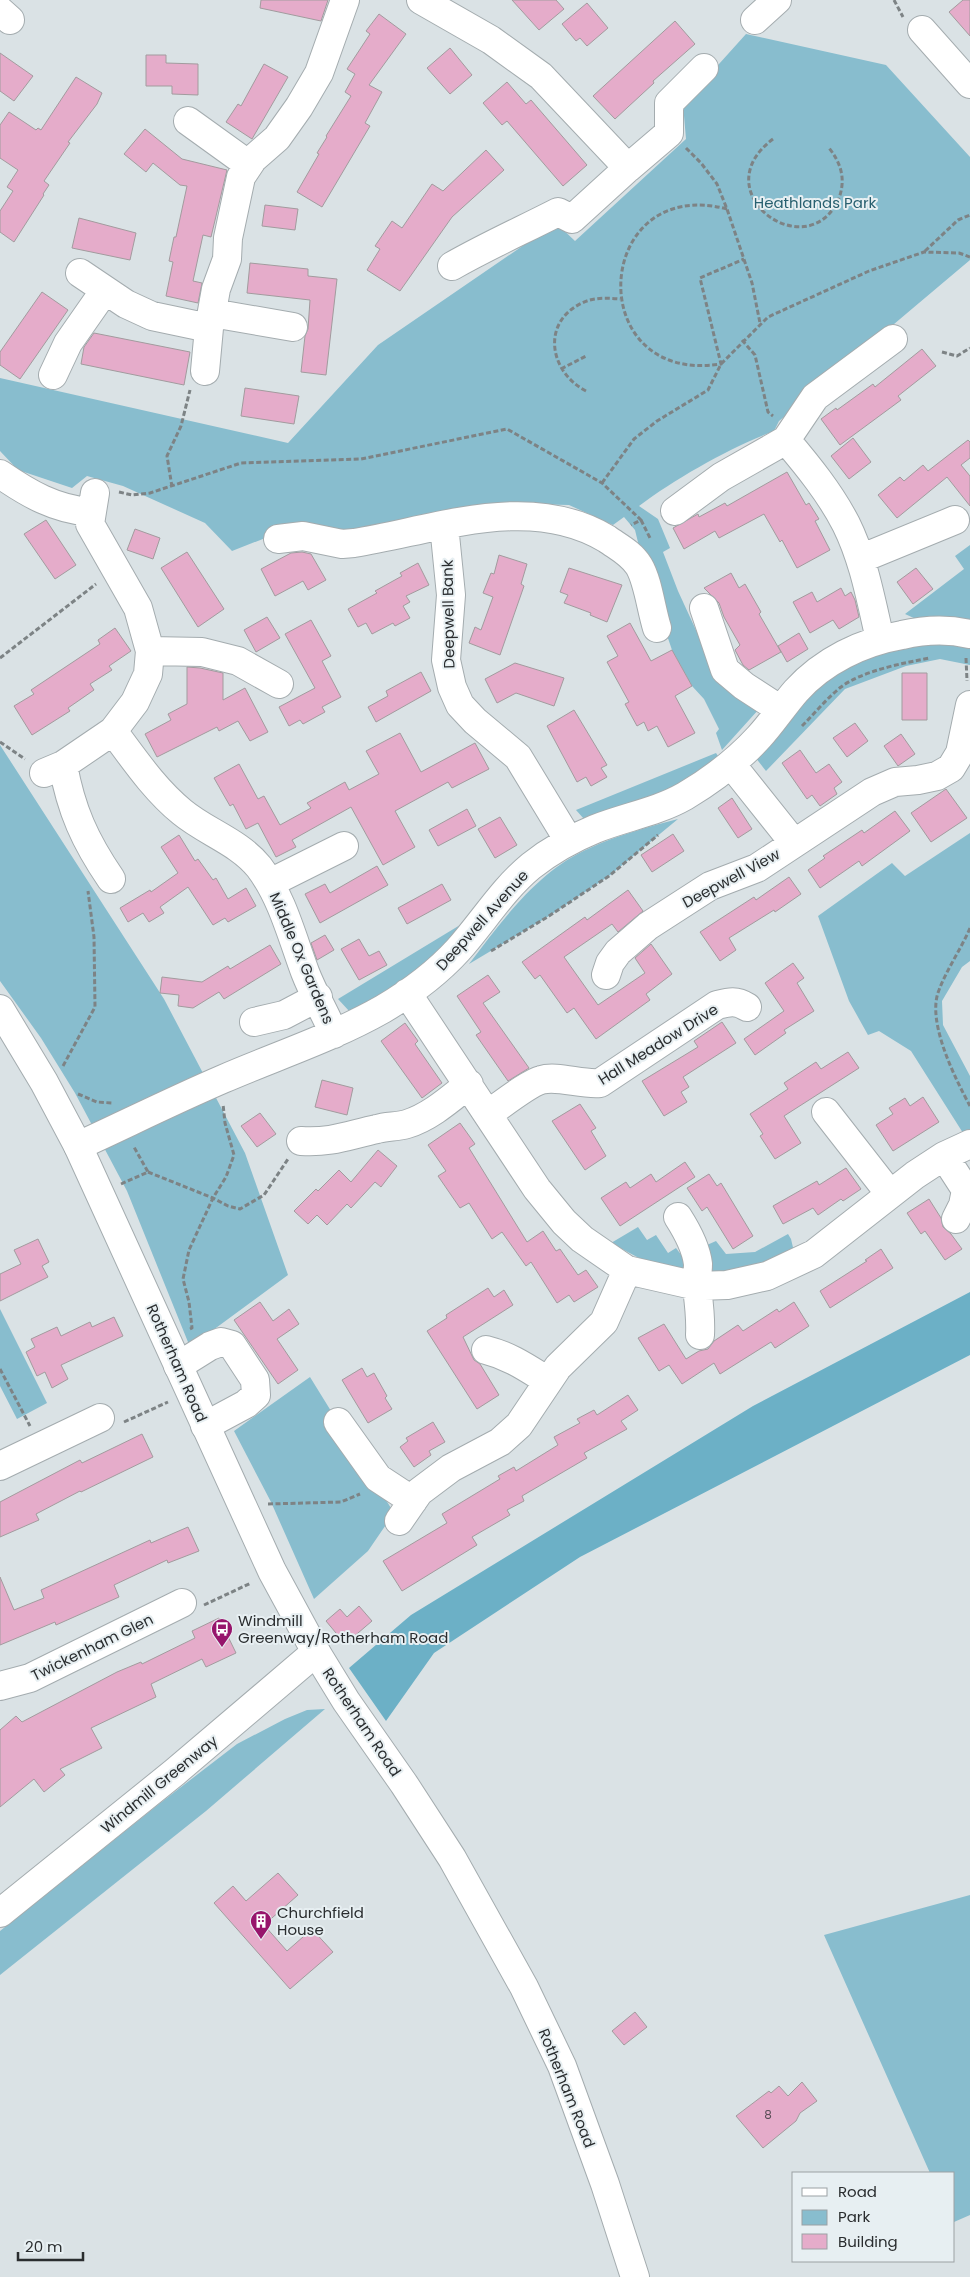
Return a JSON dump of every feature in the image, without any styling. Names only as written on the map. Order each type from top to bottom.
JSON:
[{"type":"street","points":[[205,371],[216,290],[227,259],[235,200],[241,177],[249,165],[277,138],[299,107],[319,73],[345,0]]},
{"type":"street","points":[[421,0],[491,40],[541,76],[628,168]]},
{"type":"street","points":[[755,20],[777,0]]},
{"type":"street","points":[[922,30],[970,84]]},
{"type":"street","points":[[452,266],[490,244],[514,235],[558,212],[572,219],[669,133],[669,103],[704,68]]},
{"type":"street","points":[[188,121],[249,165]]},
{"type":"street","points":[[80,273],[126,304],[152,316],[293,327]]},
{"type":"street","points":[[53,375],[68,343],[105,290]]},
{"type":"street","points":[[675,511],[721,477],[786,440],[815,397],[894,340]]},
{"type":"street","points":[[786,440],[824,487],[846,525],[860,558],[880,639]]},
{"type":"street","points":[[0,474],[31,496],[74,511],[93,503]]},
{"type":"street","points":[[93,503],[90,524],[138,608],[150,651],[148,674],[135,702],[113,731],[54,769],[67,788],[90,847],[99,880]]},
{"type":"street","points":[[278,539],[303,536],[342,544],[388,538],[444,525],[522,515],[557,518],[588,528],[632,557],[639,566],[657,628]]},
{"type":"street","points":[[860,558],[955,520]]},
{"type":"street","name":"Deepwell Bank","points":[[444,525],[451,595],[446,660],[452,687],[460,704],[475,721],[518,758],[569,841]]},
{"type":"street","points":[[704,608],[725,670],[790,720]]},
{"type":"street","name":"Deepwell Avenue","points":[[78,1146],[220,1080],[334,1034],[384,1009],[434,973],[457,951],[494,904],[530,867],[569,841],[596,828],[656,809],[682,797],[731,764],[760,736],[790,720],[798,689],[827,665],[848,651],[880,639],[917,632],[957,631],[966,648]]},
{"type":"street","points":[[150,651],[202,652],[238,661],[279,684]]},
{"type":"street","name":"Deepwell View","points":[[606,975],[610,963],[618,952],[648,926],[710,886],[756,868],[872,792],[895,782],[937,776],[951,768],[960,753],[969,706]]},
{"type":"street","name":"Middle Ox Gardens","points":[[113,731],[153,784],[176,807],[214,834],[238,847],[258,866],[270,883],[306,974],[334,1034]]},
{"type":"street","name":"Deepwell View","points":[[731,764],[794,843]]},
{"type":"street","name":"Middle Ox Gardens","points":[[270,883],[344,846]]},
{"type":"street","points":[[407,993],[536,1189],[564,1222],[599,1252],[626,1270],[696,1286],[727,1285],[767,1276],[789,1266],[825,1245],[890,1194],[944,1156],[970,1144]]},
{"type":"street","points":[[254,1022],[284,1015],[318,997]]},
{"type":"street","name":"Hall Meadow Drive","points":[[488,1114],[541,1080],[553,1079],[587,1084],[600,1083],[717,1006],[731,1002],[740,1003],[747,1008]]},
{"type":"street","name":"Rotherham Road","points":[[0,1009],[44,1082],[78,1146],[272,1571],[316,1652],[355,1715],[404,1784],[452,1858],[524,1987],[562,2066],[605,2184],[635,2277]]},
{"type":"street","points":[[302,1140],[321,1142],[348,1138],[377,1129],[407,1124],[424,1116],[468,1084]]},
{"type":"street","points":[[826,1112],[890,1194]]},
{"type":"street","points":[[944,1156],[968,1190],[956,1219]]},
{"type":"street","points":[[678,1217],[690,1236],[696,1254],[698,1265],[696,1286],[701,1309],[700,1335]]},
{"type":"street","points":[[338,1422],[378,1478],[406,1511],[419,1492],[450,1468],[500,1442],[519,1425],[563,1362],[604,1322],[626,1270]]},
{"type":"street","points":[[178,1366],[210,1346],[221,1342],[232,1345],[255,1380],[256,1395],[246,1404],[205,1426]]},
{"type":"street","points":[[486,1350],[503,1354],[515,1360],[548,1381]]},
{"type":"street","points":[[0,1466],[100,1418]]},
{"type":"street","name":"Twickenham Glen","points":[[0,1686],[30,1678],[182,1604]]},
{"type":"street","name":"Windmill Greenway","points":[[0,1913],[175,1772],[316,1652]]},
{"type":"path","points":[[669,133],[701,163],[717,184],[752,283],[760,324]]},
{"type":"path","points":[[773,139],[756,156],[749,180],[751,192],[759,208],[772,220],[783,225],[795,227],[819,221],[829,214],[836,204],[843,181],[839,163],[829,148]]},
{"type":"path","points":[[721,364],[689,365],[674,362],[659,355],[636,334],[628,321],[620,299],[620,274],[624,258],[635,238],[652,221],[680,207],[696,204],[712,205],[727,209]]},
{"type":"path","points":[[924,252],[958,220],[970,216]]},
{"type":"path","points":[[602,483],[634,439],[657,421],[708,390],[721,364],[742,340],[768,316],[869,271],[924,252],[959,253],[970,257]]},
{"type":"path","points":[[721,364],[700,278],[744,259]]},
{"type":"path","points":[[586,391],[575,385],[561,369],[555,354],[557,330],[563,319],[582,302],[594,299],[620,299]]},
{"type":"path","points":[[742,340],[755,355],[768,412],[779,422],[786,440]]},
{"type":"path","points":[[942,352],[957,356],[970,348]]},
{"type":"path","points":[[561,369],[586,356]]},
{"type":"path","points":[[172,487],[167,456],[181,426],[196,368],[205,371]]},
{"type":"path","points":[[93,503],[105,489],[132,495],[150,493],[241,463],[361,459],[507,429],[602,483],[641,520],[631,525],[621,548]]},
{"type":"path","points":[[0,658],[116,568]]},
{"type":"path","points":[[966,648],[969,706]]},
{"type":"path","points":[[790,720],[859,678],[905,662],[938,656]]},
{"type":"path","points":[[0,742],[54,769]]},
{"type":"path","points":[[485,954],[549,916],[609,876],[662,832]]},
{"type":"path","points":[[44,1082],[59,1073],[95,1007],[94,937],[99,880]]},
{"type":"path","points":[[970,928],[938,991],[936,1018],[942,1044],[970,1106]]},
{"type":"path","points":[[166,1337],[192,1328],[190,1302],[183,1279],[189,1250],[213,1198],[226,1177],[234,1155],[225,1123],[220,1080]]},
{"type":"path","points":[[74,1091],[97,1102],[112,1102],[122,1126],[148,1172],[228,1206],[240,1209],[264,1196],[302,1140]]},
{"type":"path","points":[[100,1193],[148,1172]]},
{"type":"path","points":[[0,1368],[40,1447]]},
{"type":"path","points":[[100,1418],[106,1430],[190,1392]]},
{"type":"path","points":[[247,1515],[272,1502],[341,1502],[370,1490],[378,1478]]},
{"type":"path","points":[[182,1604],[187,1612],[235,1592],[272,1571]]},
{"type":"green space","name":"Heathlands Park","points":[[746,34],[886,65],[970,157],[970,260],[779,421],[774,431],[704,464],[639,506],[658,519],[670,548],[663,552],[678,591],[712,665],[759,709],[722,750],[716,733],[719,729],[704,699],[692,686],[672,650],[645,571],[635,530],[624,517],[613,525],[569,505],[489,503],[360,534],[301,524],[232,551],[205,523],[123,486],[87,476],[72,488],[18,470],[0,451],[0,378],[288,443],[378,345],[556,223],[575,241],[686,139],[683,104]]},
{"type":"green space","points":[[970,545],[970,621],[916,619],[905,614],[964,569],[955,556]]},
{"type":"green space","points":[[970,634],[970,665],[940,659],[906,666],[845,689],[766,771],[748,748],[827,665]]},
{"type":"green space","points":[[0,745],[164,999],[245,1153],[288,1275],[190,1347],[127,1191],[75,1093],[41,1038],[0,981]]},
{"type":"green space","points":[[716,753],[722,762],[651,798],[584,819],[576,810]]},
{"type":"green space","points":[[678,819],[609,876],[549,916],[469,964],[522,898],[554,869],[601,843]]},
{"type":"green space","points":[[970,833],[970,961],[962,967],[942,1001],[943,1025],[970,1076],[970,1144],[911,1051],[879,1031],[868,1035],[849,1001],[818,916],[892,863],[905,876]]},
{"type":"green space","points":[[465,922],[452,946],[404,985],[350,1012],[338,999]]},
{"type":"green space","points":[[638,1227],[647,1240],[656,1235],[668,1253],[676,1248],[682,1256],[716,1241],[726,1254],[755,1252],[788,1234],[795,1256],[716,1274],[650,1264],[611,1243]]},
{"type":"green space","points":[[0,1309],[47,1403],[17,1419],[0,1386]]},
{"type":"green space","points":[[310,1377],[394,1513],[368,1551],[314,1599],[271,1502],[234,1431]]},
{"type":"green space","points":[[325,1709],[206,1811],[0,1975],[0,1931],[237,1744],[285,1719],[307,1710]]},
{"type":"green space","points":[[970,1895],[970,2215],[955,2222],[955,2172],[930,2172],[824,1935]]},
{"type":"shaded area","points":[[970,1292],[970,1355],[580,1557],[434,1653],[386,1721],[349,1668],[411,1615],[753,1406]]},
{"type":"building","points":[[261,0],[328,0],[321,21],[260,8]]},
{"type":"building","points":[[512,0],[556,0],[564,9],[539,30]]},
{"type":"building","points":[[963,0],[970,0],[970,36],[949,12]]},
{"type":"building","points":[[587,3],[608,28],[587,46],[580,38],[576,41],[562,24]]},
{"type":"building","points":[[379,14],[406,34],[369,85],[382,92],[365,123],[370,126],[322,207],[297,192],[319,154],[317,153],[326,136],[351,96],[345,92],[355,74],[347,69],[370,34],[366,31]]},
{"type":"building","points":[[675,21],[695,44],[653,81],[654,83],[615,119],[593,96]]},
{"type":"building","points":[[450,48],[472,75],[450,94],[427,68]]},
{"type":"building","points":[[0,53],[33,76],[14,101],[0,91]]},
{"type":"building","points":[[146,55],[166,55],[166,63],[198,64],[198,95],[172,94],[172,86],[146,86]]},
{"type":"building","points":[[264,64],[288,77],[252,139],[226,122],[238,104],[241,106]]},
{"type":"building","points":[[76,77],[102,93],[97,104],[68,142],[70,143],[44,181],[49,185],[14,242],[0,232],[0,211],[13,191],[7,187],[18,170],[0,158],[0,125],[9,112],[36,130],[38,128],[41,130]]},
{"type":"building","points":[[507,82],[526,104],[531,100],[587,165],[563,186],[507,121],[502,125],[483,103]]},
{"type":"building","points":[[145,129],[182,159],[227,170],[211,237],[203,235],[193,281],[202,283],[198,303],[166,296],[173,262],[169,261],[187,186],[180,185],[153,163],[146,172],[124,154]]},
{"type":"building","points":[[486,150],[504,170],[452,217],[400,291],[367,270],[380,249],[375,246],[392,221],[402,228],[432,184],[443,191]]},
{"type":"building","points":[[265,205],[298,209],[295,230],[262,226]]},
{"type":"building","points":[[79,218],[136,233],[130,260],[72,248]]},
{"type":"building","points":[[250,263],[308,269],[308,276],[337,279],[326,375],[301,372],[305,336],[308,329],[310,300],[247,293]]},
{"type":"building","points":[[42,292],[68,310],[20,379],[0,365],[0,352]]},
{"type":"building","points":[[94,333],[190,352],[184,385],[81,364],[84,347]]},
{"type":"building","points":[[922,349],[936,366],[898,396],[901,400],[840,445],[821,419],[873,384],[875,387]]},
{"type":"building","points":[[245,388],[299,396],[294,424],[241,416]]},
{"type":"building","points":[[853,438],[871,462],[849,479],[831,456]]},
{"type":"building","points":[[968,440],[970,442],[970,458],[961,465],[970,476],[970,506],[947,477],[897,518],[878,495],[900,477],[904,481],[923,465],[928,471]]},
{"type":"building","points":[[787,472],[806,505],[809,503],[819,519],[815,521],[830,550],[797,568],[782,540],[780,542],[764,514],[719,538],[715,531],[684,549],[673,528],[698,514],[699,517],[725,503],[727,506]]},
{"type":"building","points":[[46,520],[76,565],[55,579],[24,534]]},
{"type":"building","points":[[135,529],[160,538],[153,559],[127,550]]},
{"type":"building","points":[[187,552],[224,609],[198,627],[161,568]]},
{"type":"building","points":[[302,552],[311,554],[326,580],[308,590],[303,581],[275,596],[261,569],[291,553]]},
{"type":"building","points":[[499,555],[527,564],[521,584],[524,586],[500,655],[469,643],[475,627],[481,630],[493,597],[483,593],[491,573],[494,574]]},
{"type":"building","points":[[418,563],[429,585],[406,596],[410,602],[403,606],[410,618],[395,626],[393,623],[372,634],[366,623],[358,627],[348,609],[377,593],[375,591],[402,576],[400,573]]},
{"type":"building","points":[[569,568],[622,585],[607,622],[590,615],[591,613],[564,603],[568,595],[560,592]]},
{"type":"building","points":[[916,568],[933,589],[913,604],[897,582]]},
{"type":"building","points":[[731,573],[739,588],[745,584],[761,612],[759,614],[781,652],[749,670],[743,665],[735,650],[740,645],[724,617],[719,603],[704,588]]},
{"type":"building","points":[[841,588],[845,596],[851,592],[859,617],[839,629],[833,620],[810,633],[793,602],[812,592],[817,602]]},
{"type":"building","points":[[267,617],[280,638],[256,652],[244,630]]},
{"type":"building","points":[[311,620],[331,656],[322,661],[341,697],[322,707],[325,712],[303,724],[300,720],[289,726],[279,707],[315,688],[285,634]]},
{"type":"building","points":[[630,623],[651,661],[672,650],[692,686],[675,696],[695,733],[668,747],[657,726],[648,731],[644,722],[637,726],[625,704],[629,702],[607,662],[618,656],[607,636]]},
{"type":"building","points":[[115,628],[131,651],[109,666],[112,670],[90,684],[94,690],[68,708],[70,711],[32,735],[14,706],[34,694],[31,690],[100,644],[98,640]]},
{"type":"building","points":[[799,633],[808,649],[787,662],[778,646]]},
{"type":"building","points":[[515,663],[564,678],[554,706],[516,693],[497,703],[485,679]]},
{"type":"building","points":[[187,667],[223,673],[223,700],[245,688],[268,732],[250,741],[238,721],[219,731],[217,727],[157,757],[145,734],[171,720],[168,714],[187,704]]},
{"type":"building","points":[[421,672],[431,691],[376,722],[368,707],[388,696],[386,691]]},
{"type":"building","points":[[902,673],[927,673],[927,720],[902,720]]},
{"type":"building","points":[[574,710],[607,765],[601,768],[607,777],[591,786],[586,777],[577,782],[547,726]]},
{"type":"building","points":[[855,723],[868,741],[847,757],[833,738]]},
{"type":"building","points":[[400,733],[421,772],[475,743],[489,769],[452,788],[448,782],[395,811],[415,847],[383,865],[351,807],[292,840],[296,847],[276,857],[258,823],[246,829],[233,804],[230,806],[214,778],[239,764],[258,799],[264,796],[280,825],[311,808],[307,803],[345,782],[349,790],[379,774],[366,751]]},
{"type":"building","points":[[901,734],[915,754],[898,766],[884,746]]},
{"type":"building","points":[[800,750],[816,773],[829,764],[842,782],[834,788],[837,794],[820,806],[812,795],[807,799],[782,763]]},
{"type":"building","points":[[946,789],[967,818],[931,842],[911,813]]},
{"type":"building","points":[[732,798],[752,829],[738,838],[718,808]]},
{"type":"building","points":[[467,809],[476,826],[438,846],[429,830]]},
{"type":"building","points":[[895,811],[910,831],[862,866],[859,861],[820,888],[808,870],[825,858],[823,856],[862,830],[864,833]]},
{"type":"building","points":[[500,817],[517,845],[495,858],[478,829]]},
{"type":"building","points":[[673,834],[684,851],[652,872],[641,855]]},
{"type":"building","points":[[179,835],[195,861],[198,859],[213,880],[216,878],[228,899],[246,888],[256,906],[228,922],[225,918],[213,925],[188,887],[160,907],[164,913],[149,922],[143,913],[128,922],[120,908],[150,890],[151,892],[178,873],[161,847]]},
{"type":"building","points":[[377,866],[388,885],[320,923],[305,894],[325,884],[330,893]]},
{"type":"building","points":[[789,877],[801,894],[775,912],[774,910],[729,938],[736,950],[720,961],[700,932],[754,897],[756,900]]},
{"type":"building","points":[[442,884],[451,900],[407,924],[398,908]]},
{"type":"building","points":[[628,890],[643,911],[618,932],[612,924],[564,957],[598,1005],[645,973],[635,958],[651,944],[672,974],[646,994],[650,1000],[596,1039],[574,1008],[567,1013],[540,975],[535,979],[522,962],[585,917],[587,920]]},
{"type":"building","points":[[325,935],[334,950],[317,960],[311,943]]},
{"type":"building","points":[[359,939],[369,956],[379,951],[387,965],[359,980],[341,949]]},
{"type":"building","points":[[270,945],[281,964],[224,999],[219,992],[193,1008],[178,1006],[179,995],[160,993],[162,977],[202,982],[228,966],[230,969]]},
{"type":"building","points":[[793,963],[804,978],[797,983],[814,1011],[784,1030],[786,1033],[755,1055],[744,1039],[784,1011],[765,983]]},
{"type":"building","points":[[488,975],[500,992],[483,1003],[529,1068],[508,1081],[476,1035],[481,1032],[457,996]]},
{"type":"building","points":[[722,1022],[736,1043],[683,1077],[689,1087],[681,1092],[687,1102],[664,1116],[642,1081],[698,1047],[694,1041]]},
{"type":"building","points":[[405,1023],[418,1041],[415,1044],[442,1083],[422,1098],[381,1041]]},
{"type":"building","points":[[848,1052],[859,1068],[784,1116],[801,1143],[775,1159],[760,1136],[763,1134],[750,1114],[788,1089],[784,1083],[816,1062],[821,1069]]},
{"type":"building","points":[[322,1080],[353,1088],[347,1115],[315,1107]]},
{"type":"building","points":[[923,1097],[939,1122],[893,1151],[876,1125],[893,1114],[889,1108],[905,1098],[910,1106]]},
{"type":"building","points":[[580,1104],[596,1128],[591,1131],[606,1156],[585,1170],[552,1121]]},
{"type":"building","points":[[260,1113],[276,1134],[257,1147],[241,1126]]},
{"type":"building","points":[[460,1123],[475,1144],[469,1148],[527,1242],[543,1231],[556,1251],[560,1249],[578,1275],[586,1270],[598,1287],[574,1302],[569,1295],[557,1303],[531,1262],[526,1266],[502,1232],[492,1239],[469,1203],[460,1208],[438,1176],[446,1171],[428,1145]]},
{"type":"building","points":[[378,1150],[397,1166],[381,1187],[375,1182],[351,1208],[347,1204],[327,1225],[317,1215],[308,1224],[294,1211],[339,1170],[351,1182]]},
{"type":"building","points":[[685,1162],[695,1177],[620,1226],[601,1198],[626,1182],[630,1188],[651,1174],[656,1182]]},
{"type":"building","points":[[846,1168],[861,1189],[843,1201],[841,1199],[818,1215],[813,1208],[783,1224],[773,1206],[817,1181],[819,1185]]},
{"type":"building","points":[[709,1174],[717,1186],[721,1183],[753,1236],[733,1249],[707,1207],[702,1211],[687,1188]]},
{"type":"building","points":[[929,1199],[941,1218],[943,1227],[962,1249],[945,1260],[925,1231],[921,1234],[907,1213]]},
{"type":"building","points":[[38,1239],[49,1262],[42,1266],[48,1277],[0,1301],[0,1274],[21,1264],[14,1250]]},
{"type":"building","points":[[881,1249],[893,1268],[830,1308],[820,1291],[867,1261],[865,1260]]},
{"type":"building","points":[[488,1288],[494,1297],[504,1290],[513,1305],[463,1337],[474,1360],[480,1364],[499,1395],[477,1409],[427,1331],[447,1318],[446,1315]]},
{"type":"building","points":[[260,1302],[273,1321],[289,1309],[299,1324],[277,1339],[298,1370],[278,1384],[234,1320]]},
{"type":"building","points":[[794,1302],[809,1326],[775,1348],[771,1342],[720,1374],[714,1363],[682,1384],[669,1365],[659,1371],[638,1338],[664,1324],[686,1359],[699,1351],[708,1349],[714,1341],[738,1325],[743,1331],[777,1309],[779,1312]]},
{"type":"building","points":[[114,1317],[123,1336],[61,1365],[68,1379],[52,1388],[45,1372],[37,1376],[26,1352],[35,1347],[31,1339],[57,1327],[61,1336],[90,1322],[92,1327]]},
{"type":"building","points":[[362,1368],[367,1377],[374,1373],[392,1409],[368,1423],[342,1380]]},
{"type":"building","points":[[628,1395],[638,1410],[621,1421],[627,1429],[584,1453],[587,1458],[522,1496],[524,1501],[507,1510],[510,1515],[472,1537],[477,1545],[402,1591],[383,1561],[447,1523],[442,1514],[500,1479],[498,1476],[514,1467],[516,1471],[558,1445],[554,1437],[580,1423],[577,1419],[594,1410],[597,1415]]},
{"type":"building","points":[[433,1422],[445,1442],[429,1451],[431,1455],[414,1467],[400,1447],[408,1441],[406,1438]]},
{"type":"building","points":[[142,1434],[153,1457],[36,1514],[39,1520],[0,1537],[0,1502],[80,1460],[82,1463]]},
{"type":"building","points":[[188,1527],[199,1551],[168,1563],[167,1560],[114,1585],[119,1597],[56,1625],[55,1622],[0,1645],[0,1577],[14,1610],[44,1598],[41,1590],[150,1540],[151,1543]]},
{"type":"building","points":[[359,1606],[372,1621],[351,1639],[347,1634],[341,1639],[326,1621],[340,1609],[347,1617]]},
{"type":"building","points":[[219,1618],[236,1653],[206,1667],[202,1659],[151,1684],[156,1697],[91,1728],[102,1748],[60,1769],[65,1775],[44,1792],[34,1779],[0,1807],[0,1730],[16,1716],[22,1722],[117,1672],[141,1662],[142,1664],[195,1638],[192,1631]]},
{"type":"building","name":"Churchfield House","points":[[278,1873],[298,1895],[264,1925],[287,1951],[312,1929],[333,1952],[290,1989],[214,1903],[233,1886],[246,1901]]},
{"type":"building","points":[[635,2012],[647,2027],[624,2045],[612,2031]]},
{"type":"building","points":[[802,2082],[817,2101],[800,2113],[796,2121],[763,2148],[736,2116],[769,2091],[771,2093],[779,2086],[788,2096]]},
{"type":"place","name":"Windmill Greenway/Rotherham Road","points":[[222,1648]]},
{"type":"place","name":"Churchfield House","points":[[261,1940]]}]
